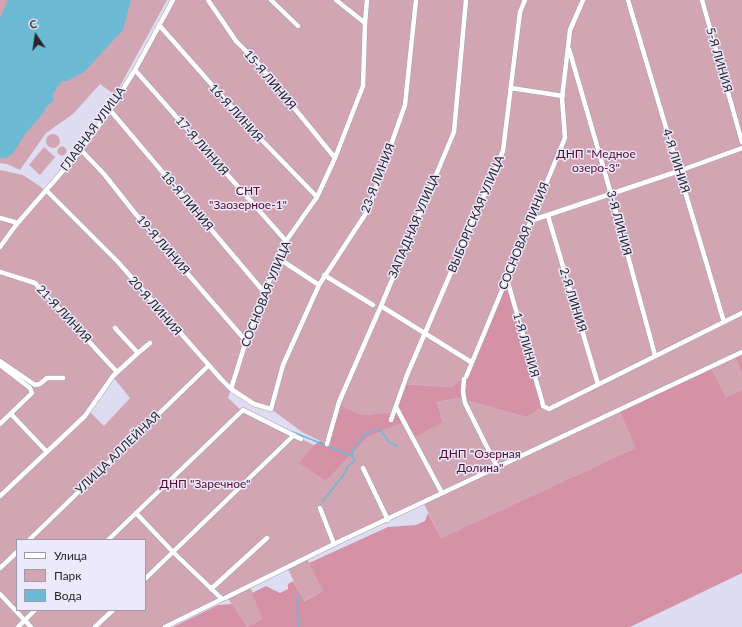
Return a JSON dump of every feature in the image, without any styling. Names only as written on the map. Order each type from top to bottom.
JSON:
[{"type":"street","name":"ГЛАВНАЯ УЛИЦА","points":[[0,247],[18,223],[81,150],[110,110],[135,70],[173,0]]},
{"type":"street","name":"15-Я ЛИНИЯ","points":[[208,0],[236,41],[256,61],[336,158]]},
{"type":"street","points":[[271,0],[298,26]]},
{"type":"street","points":[[336,0],[364,23]]},
{"type":"street","name":"СОСНОВАЯ УЛИЦА","points":[[231,389],[246,340],[278,258],[286,241],[317,198],[336,158],[363,86],[364,23],[367,0]]},
{"type":"street","name":"23-Я ЛИНИЯ","points":[[271,409],[283,365],[319,284],[368,210],[405,105],[416,0]]},
{"type":"street","name":"ЗАПАДНАЯ УЛИЦА","points":[[327,444],[339,402],[454,132],[466,0]]},
{"type":"street","name":"ВЫБОРГСКАЯ УЛИЦА","points":[[392,420],[407,375],[503,151],[520,12],[525,0]]},
{"type":"street","name":"СОСНОВАЯ ЛИНИЯ","points":[[497,467],[465,403],[463,392],[465,378],[565,138],[562,96],[570,30],[583,0]]},
{"type":"street","name":"4-Я ЛИНИЯ","points":[[628,0],[724,322]]},
{"type":"street","name":"5-Я ЛИНИЯ","points":[[702,0],[742,142]]},
{"type":"street","name":"16-Я ЛИНИЯ","points":[[158,26],[250,129],[317,198]]},
{"type":"street","name":"3-Я ЛИНИЯ","points":[[568,46],[611,194],[654,355]]},
{"type":"street","name":"17-Я ЛИНИЯ","points":[[135,70],[286,241]]},
{"type":"street","points":[[511,88],[562,96]]},
{"type":"street","name":"18-Я ЛИНИЯ","points":[[110,110],[264,292]]},
{"type":"street","points":[[530,221],[680,171],[742,148]]},
{"type":"street","name":"19-Я ЛИНИЯ","points":[[81,150],[104,174],[134,212],[246,340]]},
{"type":"street","name":"20-Я ЛИНИЯ","points":[[47,191],[118,262],[208,366],[231,389],[254,404],[271,409]]},
{"type":"street","name":"2-Я ЛИНИЯ","points":[[548,216],[598,384]]},
{"type":"street","points":[[0,218],[18,223]]},
{"type":"street","points":[[278,258],[319,284]]},
{"type":"street","name":"21-Я ЛИНИЯ","points":[[0,272],[35,283],[118,372]]},
{"type":"street","points":[[324,275],[373,305]]},
{"type":"street","name":"1-Я ЛИНИЯ","points":[[507,279],[543,406],[548,409],[598,384]]},
{"type":"street","points":[[381,306],[472,362]]},
{"type":"street","points":[[598,384],[654,355],[742,313]]},
{"type":"street","points":[[115,328],[138,353]]},
{"type":"street","points":[[0,496],[46,451],[85,416],[118,372],[150,343]]},
{"type":"street","points":[[165,627],[334,544],[388,520],[442,493],[742,352]]},
{"type":"street","points":[[0,361],[35,385],[40,384],[47,378],[63,378]]},
{"type":"street","points":[[0,365],[32,391],[29,397],[0,424]]},
{"type":"street","name":"УЛИЦА АЛЛЕЙНАЯ","points":[[30,539],[208,366]]},
{"type":"street","points":[[396,407],[442,493]]},
{"type":"street","points":[[109,539],[243,410],[301,439]]},
{"type":"street","points":[[11,414],[46,451]]},
{"type":"street","points":[[146,578],[294,436]]},
{"type":"street","points":[[363,468],[388,520]]},
{"type":"street","points":[[320,508],[334,544]]},
{"type":"street","points":[[136,513],[173,552],[223,599]]},
{"type":"street","points":[[211,589],[267,538]]},
{"type":"street","points":[[0,568],[16,553]]},
{"type":"street","points":[[0,594],[31,627]]},
{"type":"street","points":[[18,627],[34,611]]},
{"type":"street","points":[[95,627],[112,611]]},
{"type":"green space","points":[[0,0],[167,0],[115,95],[100,84],[73,114],[46,133],[20,170],[7,164],[0,163]]},
{"type":"green space","points":[[173,0],[742,0],[742,352],[734,356],[742,373],[742,390],[726,397],[711,367],[619,409],[635,448],[441,538],[423,502],[307,558],[323,591],[303,601],[287,567],[250,586],[262,619],[247,627],[227,597],[165,627],[0,627],[0,170],[23,175],[41,187],[45,192],[110,110]],"holes":[[[113,377],[130,398],[104,426],[89,411]],[[466,377],[526,417],[458,398],[437,402],[443,421],[405,422],[368,437],[326,481],[300,463],[314,445],[241,410],[228,398],[231,389],[254,404],[271,409],[302,432],[327,444],[356,413],[366,415],[394,412],[405,384],[451,387]]]},
{"type":"green space","points":[[53,134],[58,136],[60,141],[58,146],[53,148],[48,146],[46,141],[48,136]]},
{"type":"green space","points":[[62,146],[67,151],[62,156],[57,151]]},
{"type":"green space","points":[[44,147],[55,157],[40,175],[29,165]]},
{"type":"shaded area","points":[[507,279],[543,406],[526,417],[458,398],[437,402],[443,422],[413,438],[405,422],[368,437],[326,481],[299,463],[314,445],[320,441],[327,444],[338,405],[356,413],[366,415],[394,412],[404,384],[451,387],[465,377]]},
{"type":"shaded area","points":[[742,352],[742,373],[734,356]]},
{"type":"shaded area","points":[[711,367],[726,397],[742,390],[742,573],[630,627],[247,627],[262,619],[252,593],[266,586],[280,593],[288,589],[288,584],[293,581],[304,601],[323,591],[309,563],[388,527],[416,525],[425,521],[428,513],[441,538],[635,448],[619,409]]},
{"type":"shaded area","points":[[232,604],[247,627],[173,627],[218,605]]},
{"type":"water","points":[[8,0],[131,0],[123,30],[84,72],[67,81],[62,81],[53,93],[53,101],[45,108],[45,111],[26,133],[13,153],[6,158],[0,158],[0,18]]},
{"type":"waterway","points":[[322,502],[345,473],[348,466],[355,461],[352,456],[353,450],[356,448],[362,436],[369,432],[380,430],[390,443],[397,446]]},
{"type":"waterway","points":[[293,432],[352,456]]},
{"type":"waterway","points":[[299,595],[297,610],[299,627]]},
{"type":"park label","name":"ДНП \"Медное озеро-3\"","points":[[596,161]]},
{"type":"park label","name":"СНТ \"Заозерное-1\"","points":[[248,198]]},
{"type":"park label","name":"ДНП \"Озерная Долина\"","points":[[480,461]]},
{"type":"park label","name":"ДНП \"Заречное\"","points":[[205,484]]}]
